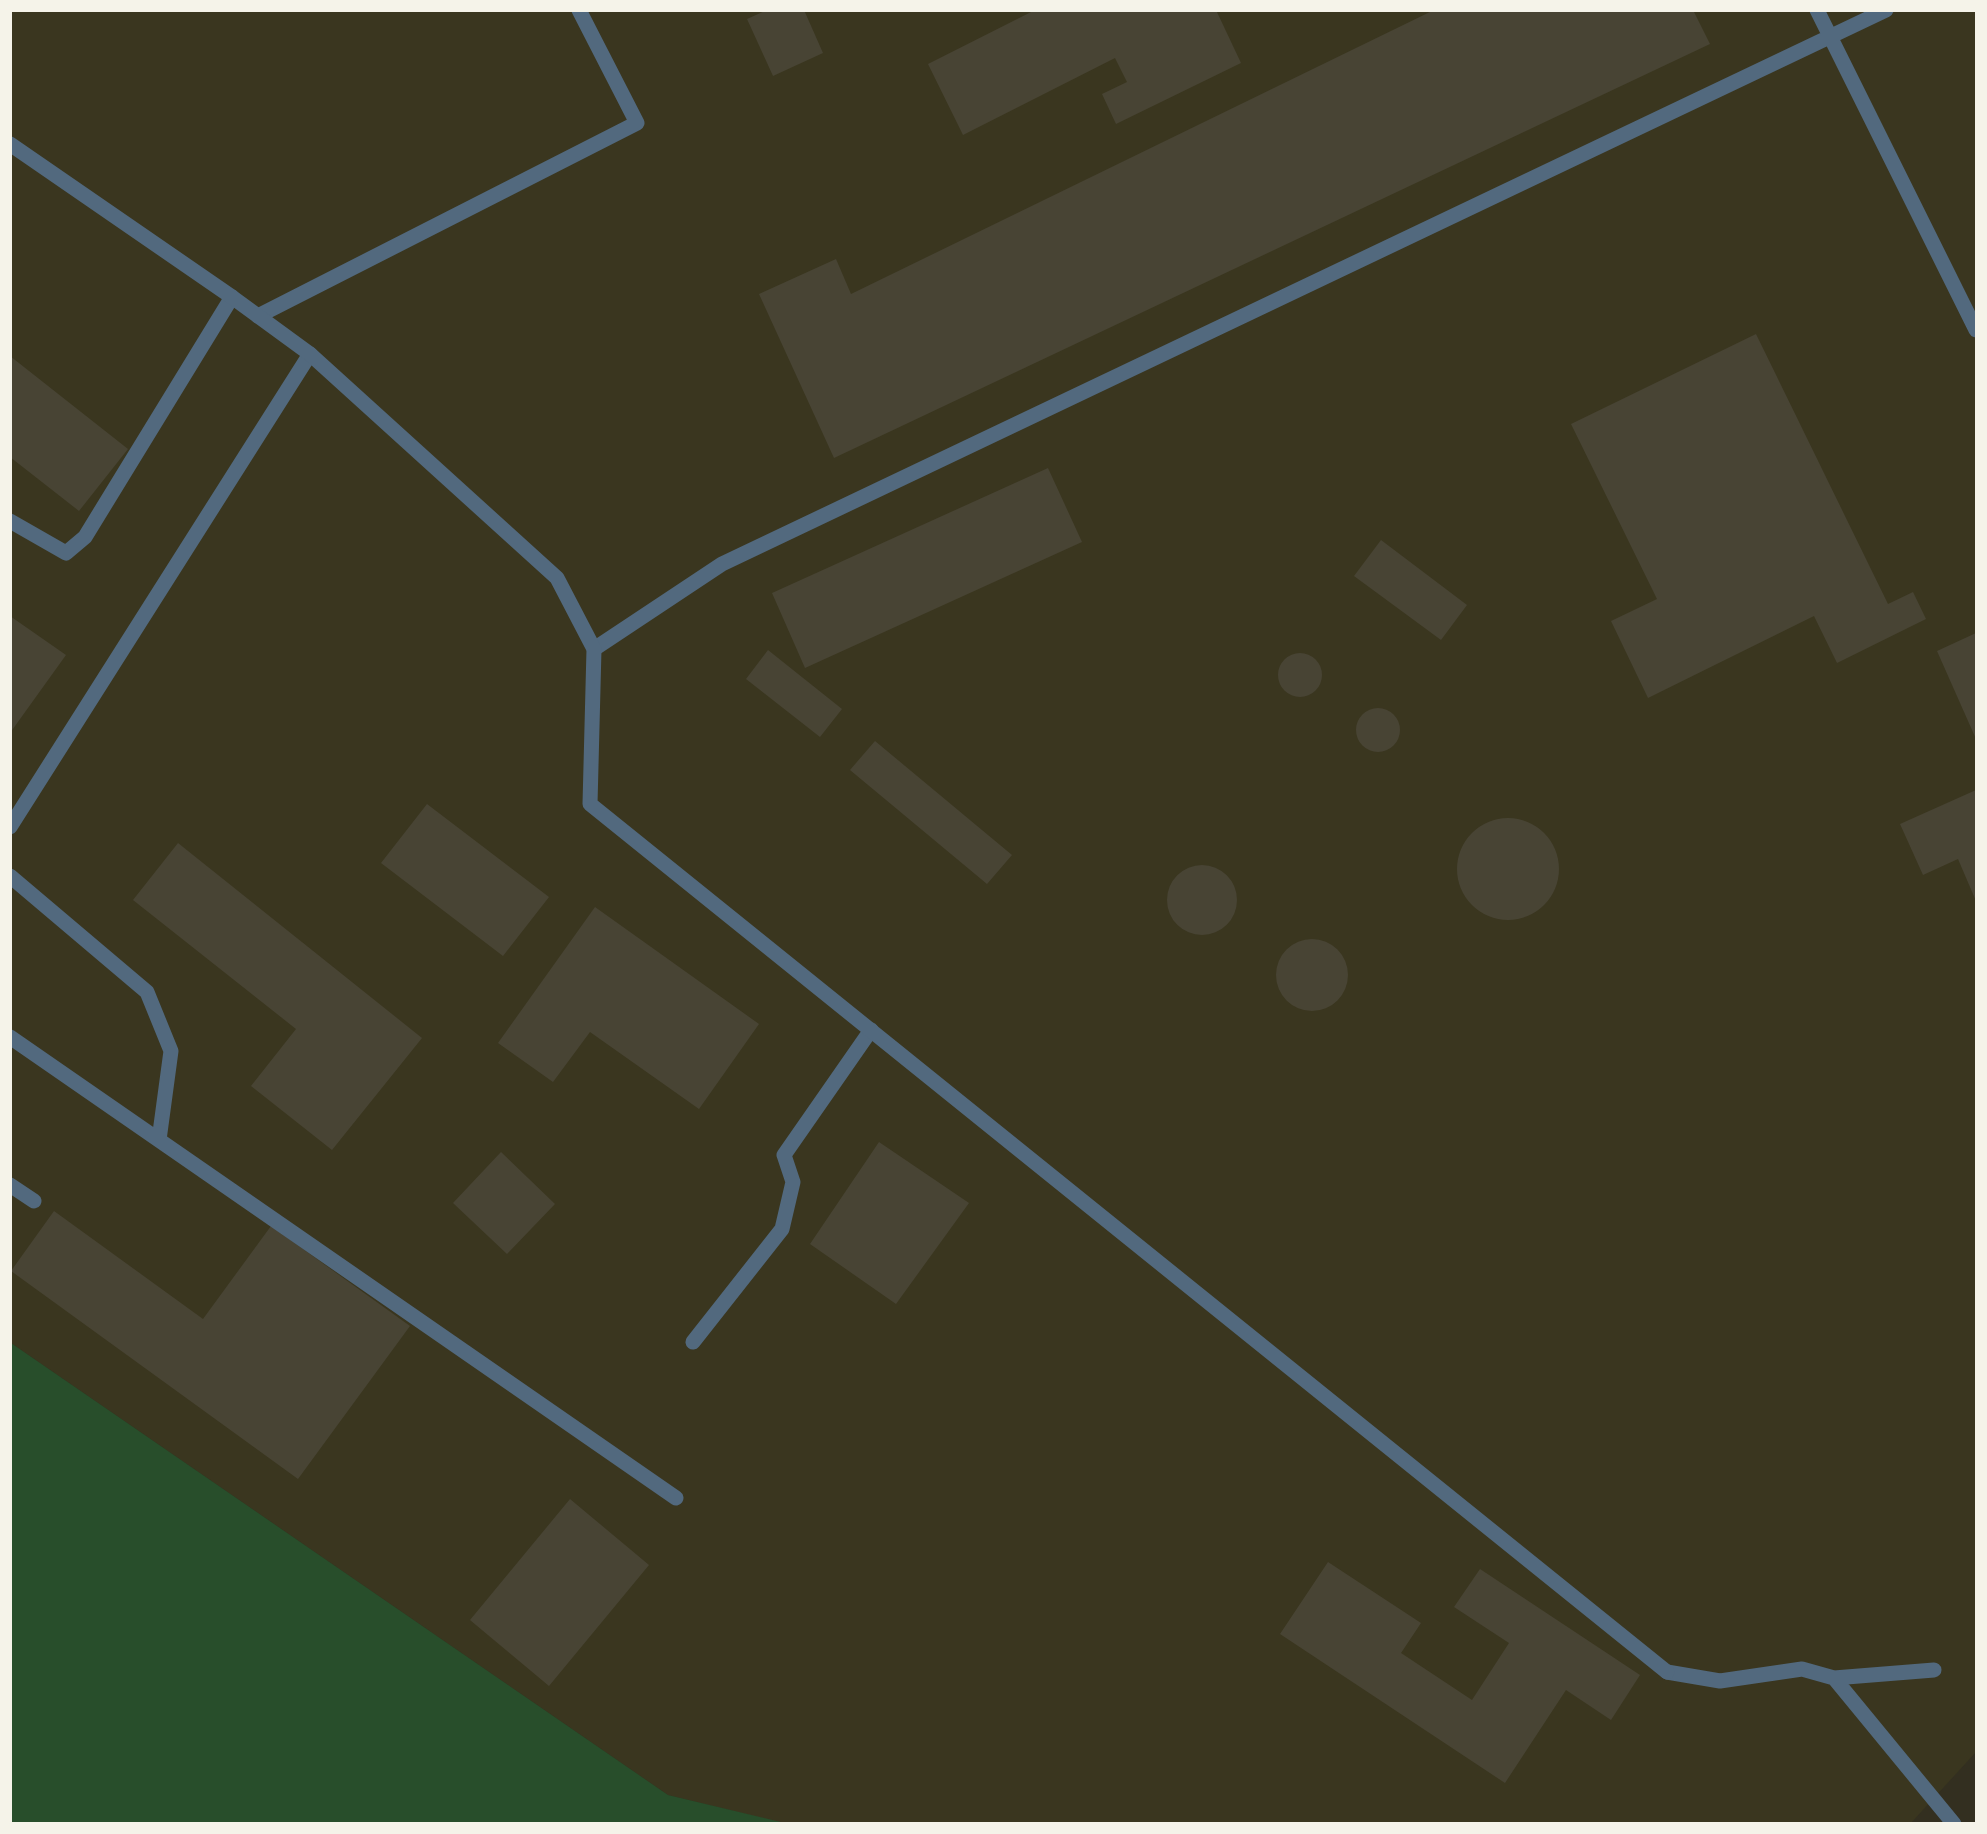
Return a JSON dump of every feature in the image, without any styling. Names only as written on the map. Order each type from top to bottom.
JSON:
[{"type":"street","points":[[258,316],[637,123],[579,10]]},
{"type":"street","points":[[1817,10],[1977,330]]},
{"type":"street","points":[[594,649],[722,564],[1886,10]]},
{"type":"street","points":[[10,144],[232,297],[310,354],[557,578],[594,649],[590,804],[1667,1672],[1720,1681],[1802,1669],[1834,1678],[1934,1670]]},
{"type":"street","points":[[10,520],[66,553],[85,537],[232,297]]},
{"type":"street","points":[[10,827],[310,354]]},
{"type":"street","points":[[10,876],[147,992],[171,1051],[159,1140]]},
{"type":"street","points":[[693,1342],[782,1229],[793,1182],[783,1155],[871,1030]]},
{"type":"street","points":[[10,1037],[676,1498]]},
{"type":"street","points":[[10,1185],[34,1201]]},
{"type":"street","points":[[1834,1678],[1954,1824]]},
{"type":"shaded area","points":[[11,11],[1976,11],[1976,1752],[1911,1823],[785,1824],[668,1795],[11,1343]]},
{"type":"green space","points":[[11,1343],[668,1795],[785,1823],[11,1823]]},
{"type":"building","points":[[767,10],[804,10],[823,53],[773,76],[747,19]]},
{"type":"building","points":[[1035,10],[1216,10],[1241,63],[1116,124],[1102,94],[1127,82],[1115,58],[963,135],[928,64]]},
{"type":"building","points":[[1434,10],[1693,10],[1710,44],[834,458],[759,294],[836,259],[851,294]]},
{"type":"building","points":[[1756,334],[1888,604],[1913,592],[1926,619],[1837,663],[1814,616],[1648,698],[1611,621],[1657,599],[1571,424]]},
{"type":"building","points":[[10,356],[128,449],[79,511],[10,457]]},
{"type":"building","points":[[1048,468],[1082,542],[805,668],[772,593]]},
{"type":"building","points":[[1381,540],[1467,605],[1441,640],[1354,576]]},
{"type":"building","points":[[10,616],[66,655],[10,733]]},
{"type":"building","points":[[1976,633],[1976,739],[1937,651]]},
{"type":"building","points":[[768,650],[842,709],[820,737],[746,679]]},
{"type":"building","points":[[1300,653],[1315,660],[1322,675],[1315,690],[1300,697],[1285,690],[1278,675],[1285,660]]},
{"type":"building","points":[[1378,708],[1387,709],[1394,714],[1399,721],[1399,739],[1394,746],[1387,751],[1378,752],[1369,751],[1362,746],[1357,739],[1356,730],[1357,721],[1362,714],[1369,709]]},
{"type":"building","points":[[875,741],[1012,855],[987,884],[850,770]]},
{"type":"building","points":[[1976,790],[1976,901],[1958,859],[1923,875],[1900,824]]},
{"type":"building","points":[[427,804],[549,897],[503,956],[381,863]]},
{"type":"building","points":[[1508,818],[1537,826],[1551,840],[1559,869],[1551,898],[1537,912],[1508,920],[1479,912],[1465,898],[1457,869],[1465,840],[1479,826]]},
{"type":"building","points":[[178,843],[422,1038],[332,1150],[251,1086],[296,1029],[133,900]]},
{"type":"building","points":[[1202,865],[1221,871],[1231,881],[1237,900],[1231,919],[1221,929],[1202,935],[1183,929],[1173,919],[1167,900],[1173,881],[1183,871]]},
{"type":"building","points":[[595,907],[759,1024],[699,1109],[590,1032],[553,1082],[498,1043]]},
{"type":"building","points":[[1312,939],[1332,945],[1342,955],[1348,975],[1342,995],[1332,1005],[1312,1011],[1292,1005],[1282,995],[1276,975],[1282,955],[1292,945]]},
{"type":"building","points":[[879,1142],[969,1203],[896,1304],[810,1244]]},
{"type":"building","points":[[501,1152],[555,1204],[507,1254],[453,1203]]},
{"type":"building","points":[[54,1211],[203,1319],[271,1226],[410,1326],[298,1479],[11,1271]]},
{"type":"building","points":[[570,1499],[649,1565],[549,1686],[470,1620]]},
{"type":"building","points":[[1328,1562],[1421,1623],[1401,1653],[1472,1700],[1509,1643],[1454,1607],[1480,1569],[1640,1675],[1611,1720],[1566,1690],[1505,1783],[1280,1634]]}]
